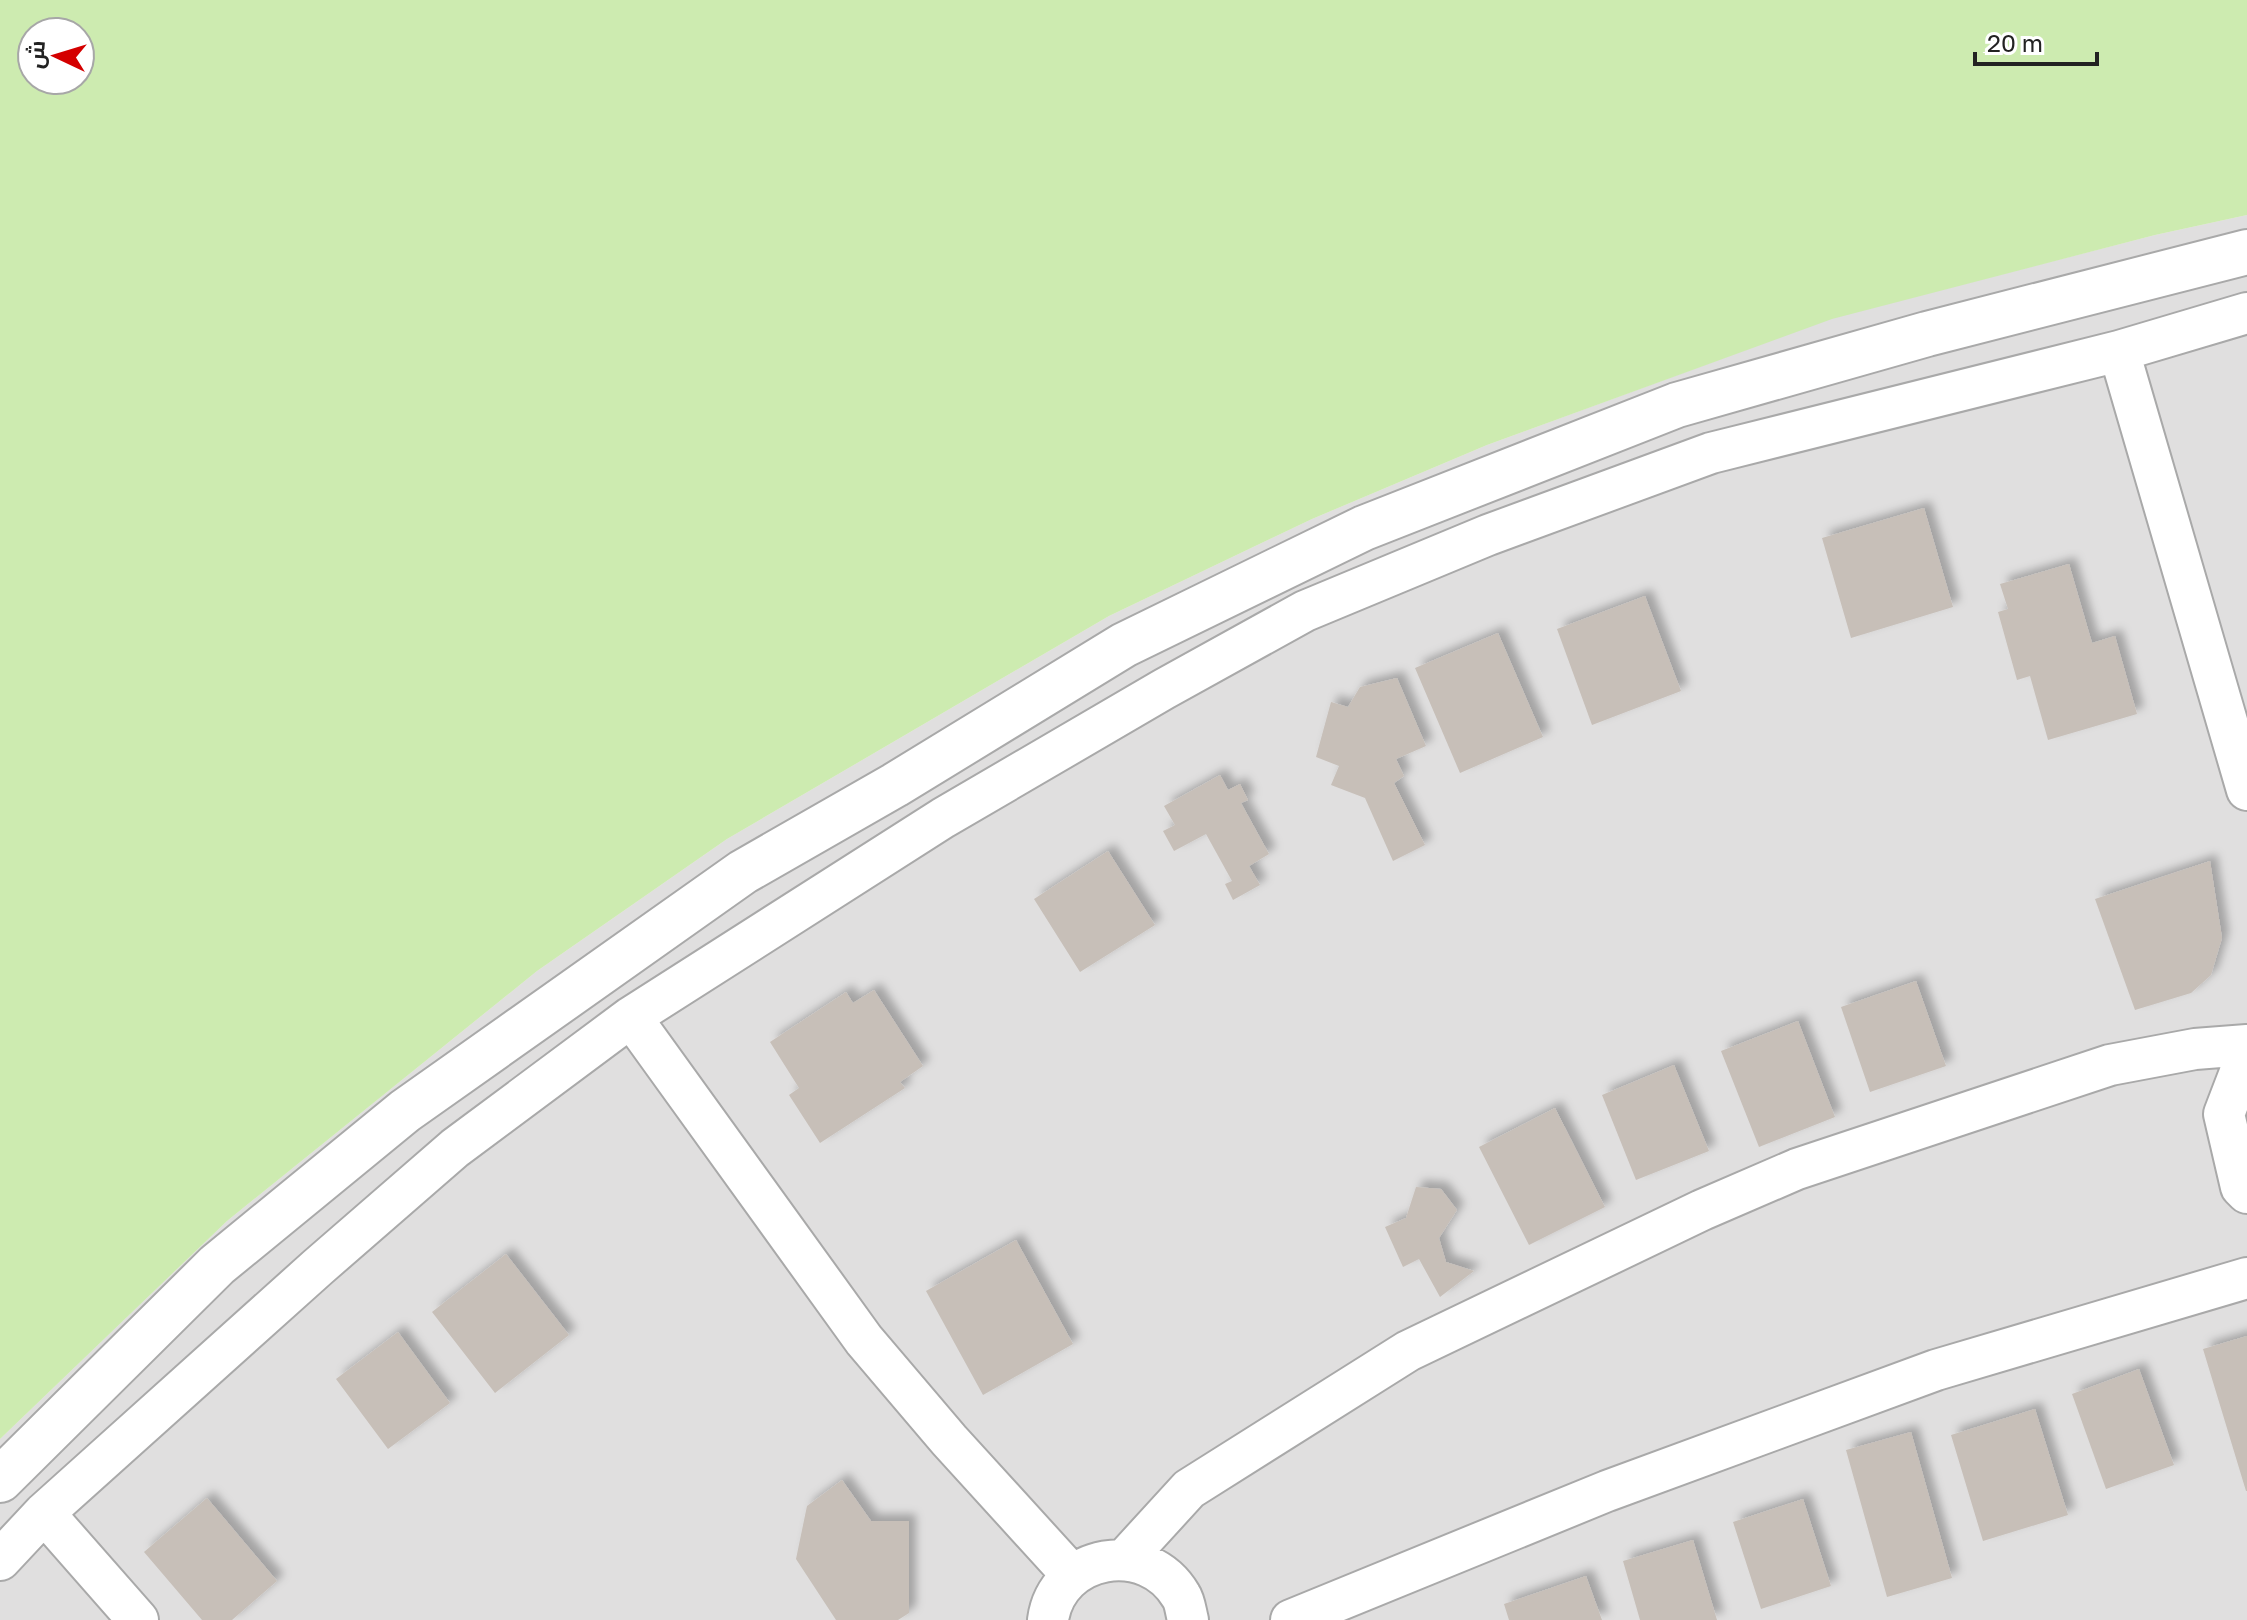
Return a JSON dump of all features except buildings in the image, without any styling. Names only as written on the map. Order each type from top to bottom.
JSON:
[{"type":"street","points":[[0,1480],[217,1265],[405,1111],[743,872],[895,785],[1124,645],[1364,528],[1677,405],[1927,334],[2247,252]]},
{"type":"street","points":[[0,1560],[44,1513],[455,1148],[631,1017],[943,818],[1164,689],[1305,611],[1488,535],[1711,453],[2119,351],[2247,313]]},
{"type":"street","points":[[2119,351],[2247,790]]},
{"type":"street","points":[[631,1017],[864,1340],[949,1440],[1072,1575]]},
{"type":"street","points":[[1125,1559],[1189,1489],[1408,1351],[1702,1210],[1797,1169],[2110,1065],[2195,1049],[2247,1045]]},
{"type":"street","points":[[2247,1054],[2224,1114],[2241,1187],[2247,1193]]},
{"type":"street","points":[[1291,1620],[1607,1491],[1936,1370],[2247,1278]]},
{"type":"street","points":[[44,1513],[138,1620]]},
{"type":"street","points":[[1048,1620],[1050,1604],[1072,1575],[1097,1562],[1125,1559],[1158,1571],[1181,1596],[1188,1620]]},
{"type":"shaded area","points":[[2247,215],[2247,1620],[0,1620],[0,1439],[227,1221],[537,971],[727,839],[1109,616],[1312,519],[1487,445],[1832,318],[2155,235]]},
{"type":"green space","points":[[0,0],[2247,0],[2247,215],[2155,235],[1832,319],[1487,445],[1312,519],[1109,616],[727,839],[537,971],[227,1221],[0,1439]]}]
